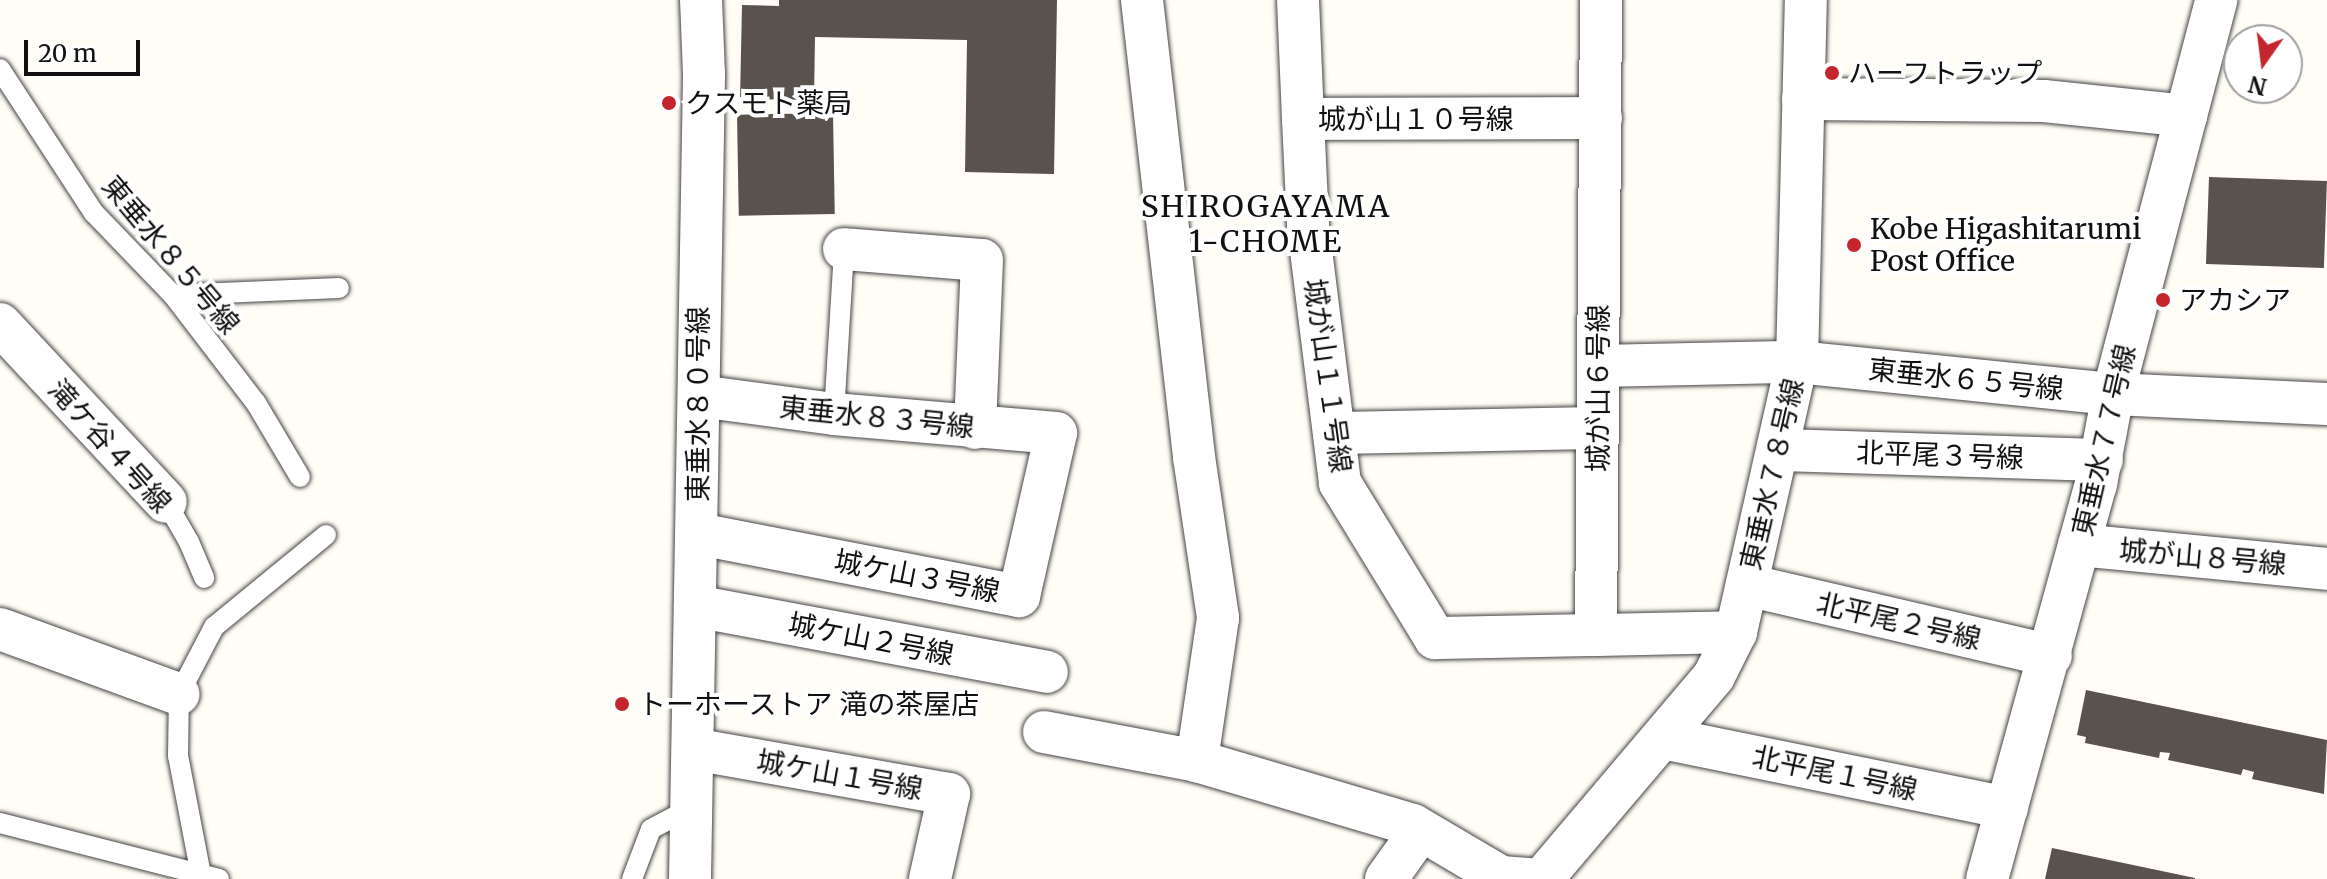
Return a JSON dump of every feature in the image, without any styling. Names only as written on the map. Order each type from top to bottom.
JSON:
[{"type":"street","name":"東垂水８０号線","points":[[690,879],[699,534],[697,340],[704,74],[701,0]]},
{"type":"street","points":[[1142,0],[1194,457],[1218,618],[1197,761]]},
{"type":"street","name":"城が山１０号線","points":[[1298,0],[1303,119],[1601,118]]},
{"type":"street","name":"城が山６号線","points":[[1596,635],[1601,0]]},
{"type":"street","name":"東垂水７８号線","points":[[1542,879],[1714,676],[1736,632],[1797,362],[1806,0]]},
{"type":"street","name":"東垂水７７号線","points":[[1987,879],[2051,656],[2102,460],[2113,394],[2216,0]]},
{"type":"street","points":[[1803,99],[2044,101],[2186,116]]},
{"type":"street","name":"城が山１１号線","points":[[1303,119],[1308,226],[1340,483],[1435,638],[1596,635]]},
{"type":"street","points":[[844,249],[982,260],[975,428]]},
{"type":"street","name":"滝ケ谷４号線","points":[[0,324],[166,502]]},
{"type":"street","name":"東垂水６５号線","points":[[1598,366],[1797,362],[2113,394],[2327,404]]},
{"type":"street","name":"東垂水８３号線","points":[[699,396],[834,414],[1056,433]]},
{"type":"street","points":[[1334,433],[1598,428]]},
{"type":"street","name":"城ケ山３号線","points":[[699,534],[1019,596],[1056,433]]},
{"type":"street","name":"北平尾３号線","points":[[1779,450],[2102,460]]},
{"type":"street","name":"城が山８号線","points":[[2079,545],[2327,569]]},
{"type":"street","name":"北平尾２号線","points":[[1747,585],[2051,656]]},
{"type":"street","name":"城ケ山２号線","points":[[695,606],[1047,672]]},
{"type":"street","points":[[0,629],[179,694]]},
{"type":"street","points":[[1596,635],[1736,632]]},
{"type":"street","points":[[1044,732],[1197,761],[1421,830],[1501,877],[1531,879]]},
{"type":"street","name":"北平尾１号線","points":[[1663,738],[2007,808]]},
{"type":"street","name":"城ケ山１号線","points":[[693,749],[949,794],[930,879]]},
{"type":"street","points":[[1386,879],[1421,830]]},
{"type":"lane","name":"東垂水８５号線","points":[[0,69],[94,213],[173,295],[256,403],[300,477]]},
{"type":"lane","points":[[834,414],[844,249]]},
{"type":"lane","points":[[173,295],[339,288]]},
{"type":"lane","name":"滝ケ谷４号線","points":[[166,502],[189,542],[204,578]]},
{"type":"lane","points":[[0,823],[210,877],[178,756],[179,694],[214,627],[326,535]]},
{"type":"lane","points":[[632,879],[651,829],[691,808]]},
{"type":"building","points":[[779,0],[1057,0],[1054,174],[965,172],[967,40],[815,37],[814,100],[740,99],[742,5],[779,6]]},
{"type":"building","points":[[833,113],[835,214],[739,216],[737,115]]},
{"type":"building","points":[[2209,177],[2327,181],[2324,268],[2206,264]]},
{"type":"building","points":[[2086,690],[2327,740],[2324,794],[2252,779],[2254,772],[2243,769],[2241,775],[2168,760],[2170,753],[2160,752],[2159,758],[2085,743],[2086,737],[2077,735]]},
{"type":"building","points":[[2052,848],[2195,878],[2195,879],[2045,879]]},
{"type":"place","name":"ハーフトラップ","points":[[1832,73]]},
{"type":"place","name":"クスモト薬局","points":[[669,103]]},
{"type":"place","name":"Kobe Higashitarumi Post Office","points":[[1854,245]]},
{"type":"place","name":"アカシア","points":[[2163,300]]},
{"type":"place","name":"トーホーストア 滝の茶屋店","points":[[622,704]]},
{"type":"district","name":"SHIROGAYAMA 1-CHOME","points":[[1266,223]]}]
